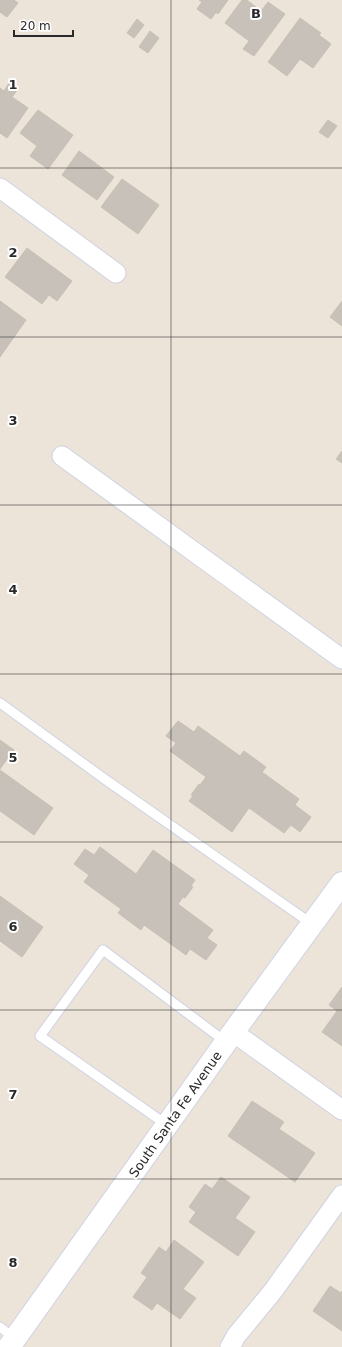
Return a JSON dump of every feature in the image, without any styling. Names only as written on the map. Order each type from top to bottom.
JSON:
[{"type":"main road","name":"South Santa Fe Avenue","points":[[8,1338],[167,1125],[342,882]]},
{"type":"street","points":[[3,197],[116,273]]},
{"type":"street","points":[[62,456],[342,658]]},
{"type":"street","points":[[230,1037],[342,1110]]},
{"type":"street","points":[[230,1347],[236,1336],[273,1291],[342,1195]]},
{"type":"lane","points":[[0,703],[106,780],[312,924]]},
{"type":"lane","points":[[167,1125],[40,1036],[103,950],[230,1037]]},
{"type":"building","points":[[0,0],[14,0],[18,3],[7,17],[0,12]]},
{"type":"building","points":[[199,0],[228,0],[218,14],[216,12],[211,19],[197,9],[202,2]]},
{"type":"building","points":[[242,0],[247,0],[261,11],[268,2],[285,14],[254,56],[243,49],[249,41],[225,23]]},
{"type":"building","points":[[300,18],[321,33],[319,35],[331,44],[313,68],[300,59],[287,76],[268,62]]},
{"type":"building","points":[[137,19],[144,25],[134,38],[127,33]]},
{"type":"building","points":[[150,31],[159,38],[148,53],[139,47]]},
{"type":"building","points":[[9,83],[18,89],[12,97],[28,108],[7,138],[0,133],[0,88],[4,91]]},
{"type":"building","points":[[38,110],[73,135],[48,169],[30,156],[37,146],[20,133]]},
{"type":"building","points":[[328,120],[337,126],[328,138],[319,132]]},
{"type":"building","points":[[79,151],[114,177],[97,200],[62,175]]},
{"type":"building","points":[[122,179],[159,205],[138,234],[101,207]]},
{"type":"building","points":[[27,248],[72,281],[57,301],[49,295],[42,304],[5,277]]},
{"type":"building","points":[[0,301],[26,320],[0,357]]},
{"type":"building","points":[[342,301],[342,326],[330,317]]},
{"type":"building","points":[[342,451],[342,463],[336,459]]},
{"type":"building","points":[[178,721],[194,732],[198,726],[240,756],[244,751],[266,767],[262,772],[299,799],[295,805],[311,817],[300,832],[291,825],[284,833],[249,808],[232,832],[189,801],[193,796],[191,795],[206,777],[170,751],[176,743],[166,736]]},
{"type":"building","points":[[0,740],[14,750],[0,769]]},
{"type":"building","points":[[0,770],[53,808],[34,835],[0,811]]},
{"type":"building","points":[[100,847],[136,874],[153,850],[195,880],[191,886],[193,887],[185,898],[183,897],[178,904],[213,930],[207,938],[217,945],[206,960],[190,949],[186,955],[144,925],[141,930],[118,913],[121,909],[84,882],[89,875],[74,864],[85,849],[94,855]]},
{"type":"building","points":[[0,896],[43,927],[22,957],[0,941]]},
{"type":"building","points":[[342,987],[342,1046],[322,1032],[337,1011],[329,1005]]},
{"type":"building","points":[[252,1101],[284,1122],[279,1129],[315,1153],[295,1182],[228,1136]]},
{"type":"building","points":[[221,1177],[250,1197],[235,1218],[255,1232],[238,1256],[189,1222],[196,1212],[189,1207],[205,1184],[212,1189]]},
{"type":"building","points":[[174,1240],[204,1262],[183,1289],[196,1298],[180,1319],[157,1303],[152,1310],[133,1297],[147,1277],[141,1273],[159,1247],[166,1252]]},
{"type":"building","points":[[330,1286],[341,1293],[342,1291],[342,1331],[313,1311]]}]
